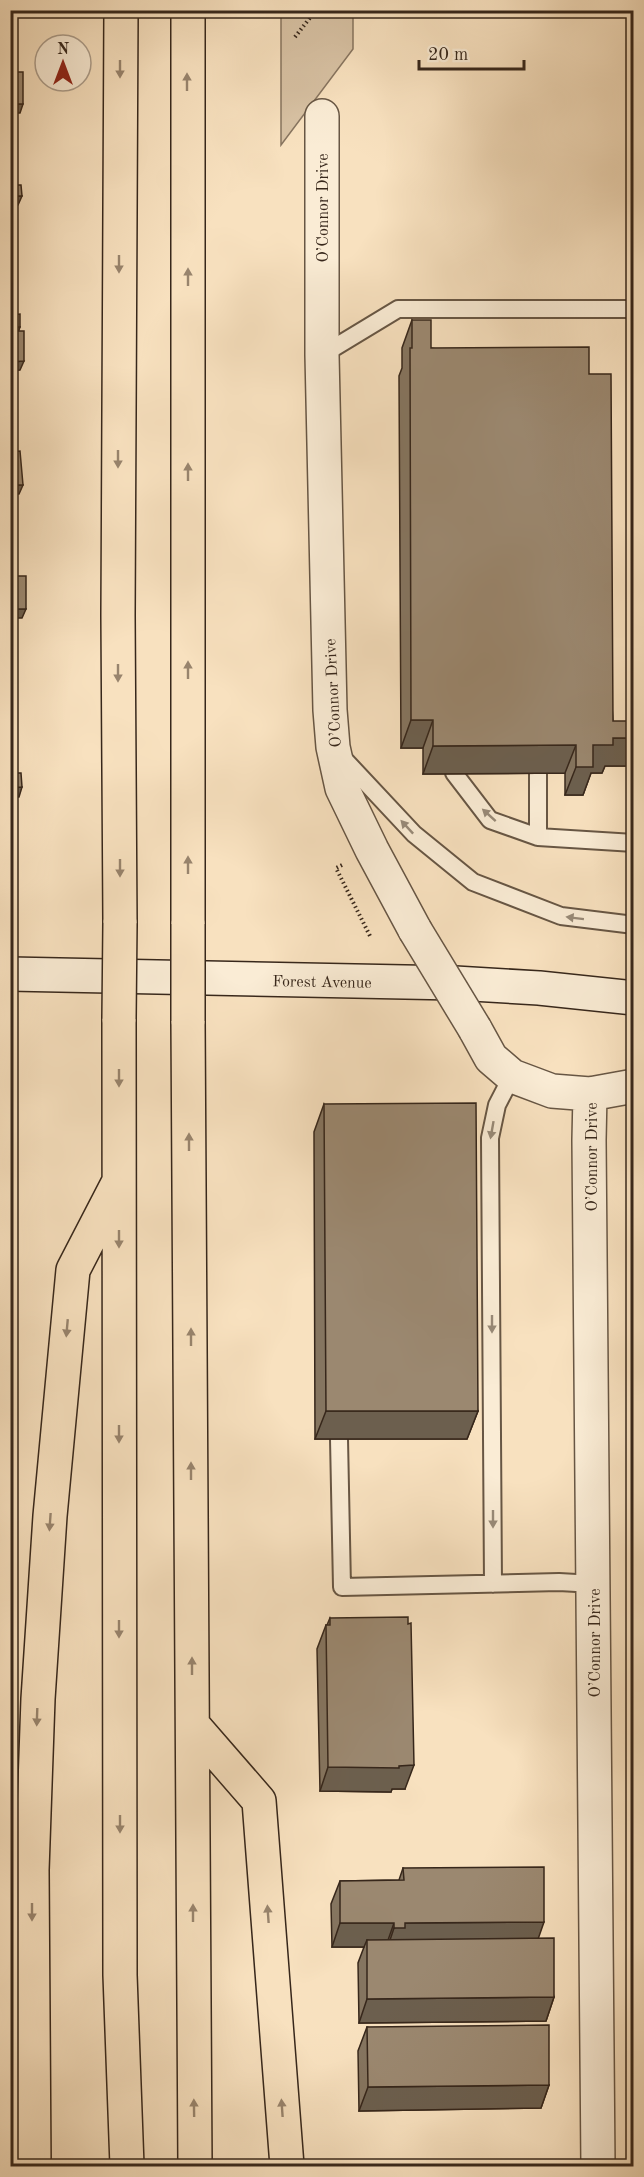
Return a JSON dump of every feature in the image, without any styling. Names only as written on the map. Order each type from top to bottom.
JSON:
[{"type":"highway","points":[[121,10],[118,603],[120,1975],[127,2166]]},
{"type":"highway","points":[[188,10],[188,1021],[195,2166]]},
{"type":"highway","points":[[34,2166],[32,1870],[38,1699],[50,1516],[73,1270],[119,1181]]},
{"type":"highway","points":[[193,1725],[259,1801],[287,2166]]},
{"type":"street","name":"O’Connor Drive","points":[[322,116],[322,355],[330,710],[333,747],[342,788],[415,930],[490,1058],[512,1076],[552,1091],[590,1094],[598,2166]]},
{"type":"street","name":"Forest Avenue","points":[[10,974],[455,983],[539,988],[633,998]]},
{"type":"street","points":[[590,1094],[633,1086]]},
{"type":"lane","points":[[322,355],[398,309],[633,309]]},
{"type":"lane","points":[[333,747],[414,834],[473,882],[561,916],[633,925]]},
{"type":"lane","points":[[454,773],[490,820],[538,837],[633,843]]},
{"type":"lane","points":[[538,773],[538,837]]},
{"type":"lane","points":[[493,1584],[490,1138],[496,1105],[512,1076]]},
{"type":"lane","points":[[339,1439],[342,1587],[559,1582],[594,1584]]},
{"type":"path","points":[[294,37],[316,10]]},
{"type":"path","points":[[344,865],[336,868],[371,938]]},
{"type":"shaded area","points":[[281,11],[353,11],[353,49],[281,145]]},
{"type":"building","points":[[10,72],[23,72],[23,104],[10,104]]},
{"type":"building","points":[[11,185],[21,185],[22,196],[11,196]]},
{"type":"building","points":[[20,314],[20,327],[10,327],[10,315]]},
{"type":"building","points":[[412,320],[431,320],[431,348],[589,347],[589,374],[611,374],[613,721],[633,721],[633,738],[613,738],[613,745],[593,745],[593,767],[576,767],[576,745],[433,746],[433,720],[411,720],[410,348],[412,348]]},
{"type":"building","points":[[10,331],[24,331],[24,361],[10,362]]},
{"type":"building","points":[[20,451],[23,485],[10,485],[10,452]]},
{"type":"building","points":[[10,576],[26,576],[26,609],[10,609]]},
{"type":"building","points":[[10,773],[21,773],[22,787],[10,788]]},
{"type":"building","points":[[476,1103],[478,1411],[326,1411],[324,1104]]},
{"type":"building","points":[[408,1617],[408,1624],[411,1623],[414,1765],[399,1766],[399,1768],[328,1767],[326,1625],[330,1625],[330,1618]]},
{"type":"building","points":[[544,1867],[544,1922],[405,1923],[405,1928],[394,1928],[394,1923],[340,1923],[340,1881],[404,1880],[403,1868]]},
{"type":"building","points":[[554,1938],[554,1997],[367,1999],[367,1940]]},
{"type":"building","points":[[549,2025],[549,2085],[368,2087],[367,2027]]}]
